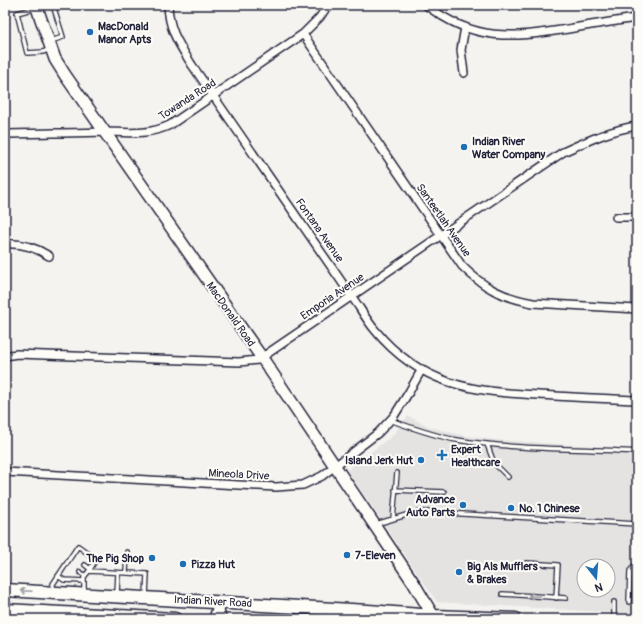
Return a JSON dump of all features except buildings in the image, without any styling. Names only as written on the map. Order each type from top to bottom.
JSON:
[{"type":"main road","name":"Indian River Road","points":[[5,590],[218,601],[435,617],[516,619]]},
{"type":"main road","name":"Indian River Road","points":[[5,610],[122,618],[175,619]]},
{"type":"street","name":"Fontana Avenue","points":[[168,5],[175,38],[192,65],[375,330],[395,350],[422,369],[449,383],[483,391],[637,400]]},
{"type":"street","name":"Towanda Road","points":[[5,134],[105,132],[141,133],[161,129],[170,125],[302,34],[320,17],[328,5]]},
{"type":"street","points":[[426,5],[444,17],[482,33],[514,36],[537,34],[637,18]]},
{"type":"street","name":"MacDonald Road","points":[[36,6],[55,59],[65,75],[262,358],[435,617]]},
{"type":"street","points":[[464,73],[462,50],[465,27]]},
{"type":"street","name":"Santeetlah Avenue","points":[[302,34],[462,266],[473,277],[484,285],[506,296],[533,303],[637,309]]},
{"type":"street","name":"Emporia Avenue","points":[[5,356],[17,354],[249,362],[258,360],[563,152],[598,136],[637,126]]},
{"type":"street","points":[[616,217],[637,217]]},
{"type":"street","points":[[5,244],[19,244],[32,247],[49,256]]},
{"type":"street","name":"Mineola Drive","points":[[5,472],[276,487],[303,485],[322,476],[334,465],[378,433],[390,420],[409,392],[422,369]]},
{"type":"street","points":[[213,619],[218,601]]},
{"type":"street","points":[[218,601],[222,619]]},
{"type":"lane","points":[[36,6],[17,13],[28,53],[43,52],[63,37],[53,5]]},
{"type":"lane","points":[[390,420],[456,440],[487,444],[637,452]]},
{"type":"lane","points":[[487,444],[494,463],[508,477]]},
{"type":"lane","points":[[393,519],[397,473]]},
{"type":"lane","points":[[395,490],[444,492]]},
{"type":"lane","points":[[374,525],[413,513],[428,512],[637,524]]},
{"type":"lane","points":[[52,592],[53,584],[78,546],[96,559],[85,576],[84,594]]},
{"type":"lane","points":[[126,573],[127,552]]},
{"type":"lane","points":[[71,556],[75,559]]},
{"type":"lane","points":[[66,563],[70,566]]},
{"type":"lane","points":[[519,564],[527,563],[558,565],[556,598]]},
{"type":"lane","points":[[629,602],[630,571],[637,563]]},
{"type":"lane","points":[[85,565],[89,570],[147,574],[146,597]]},
{"type":"lane","points":[[80,572],[85,576]]},
{"type":"lane","points":[[117,596],[118,573]]},
{"type":"lane","points":[[58,576],[64,580],[84,581]]},
{"type":"lane","points":[[502,594],[566,598]]},
{"type":"lane","points":[[614,602],[614,619]]},
{"type":"shaded area","points":[[408,416],[430,427],[461,435],[496,440],[637,449],[637,614],[437,602],[347,470],[392,436]]},
{"type":"place","name":"MacDonald Manor Apts","points":[[90,32]]},
{"type":"place","name":"Indian River Water Company","points":[[464,147]]},
{"type":"place","name":"Expert Healthcare","points":[[442,455]]},
{"type":"place","name":"Island Jerk Hut","points":[[421,460]]},
{"type":"place","name":"Advance Auto Parts","points":[[463,505]]},
{"type":"place","name":"No. 1 Chinese","points":[[511,508]]},
{"type":"place","name":"7-Eleven","points":[[347,555]]},
{"type":"place","name":"The Pig Shop","points":[[152,558]]},
{"type":"place","name":"Pizza Hut","points":[[183,564]]},
{"type":"place","name":"Big Als Mufflers & Brakes","points":[[459,572]]}]
